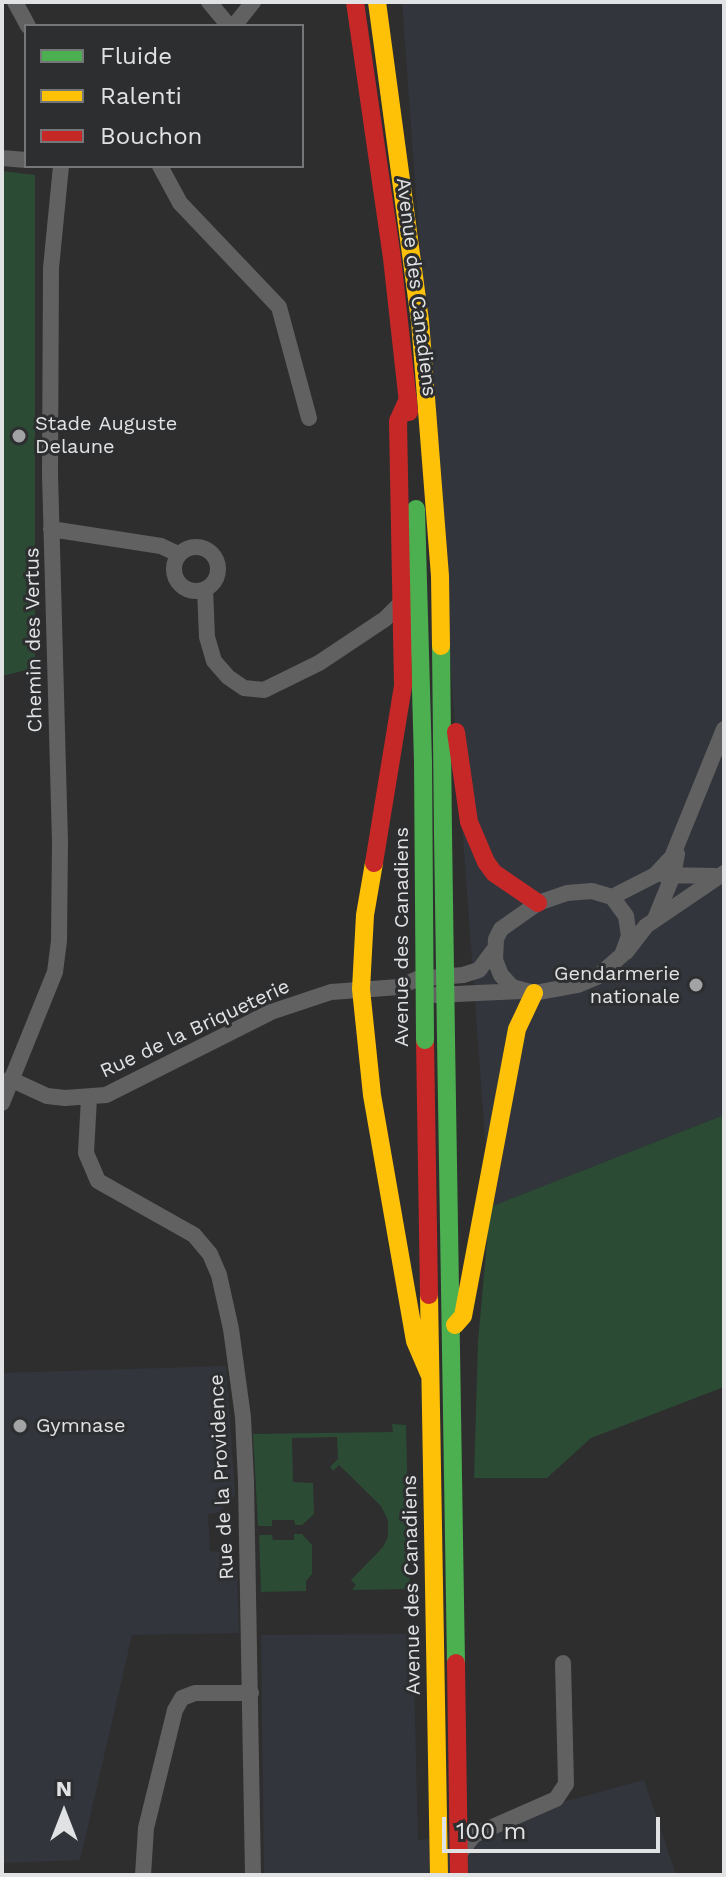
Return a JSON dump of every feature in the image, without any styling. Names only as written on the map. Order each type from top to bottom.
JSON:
[{"type":"main road","name":"Avenue des Canadiens","points":[[355,2],[408,399],[420,596],[439,1875]]},
{"type":"main road","name":"Avenue des Canadiens","points":[[377,2],[420,321],[440,576],[459,1875]]},
{"type":"main road","points":[[408,399],[398,421],[403,686],[364,927],[361,989],[372,1095],[415,1341],[430,1376]]},
{"type":"main road","points":[[440,576],[461,782],[469,822],[494,873],[538,903]]},
{"type":"main road","points":[[451,1330],[463,1316],[517,1029],[527,992]]},
{"type":"street","points":[[15,2],[27,24]]},
{"type":"street","points":[[209,2],[230,24]]},
{"type":"street","points":[[234,24],[253,2]]},
{"type":"street","points":[[2,158],[24,160]]},
{"type":"street","name":"Chemin des Vertus","points":[[2,1103],[55,972],[59,941],[60,842],[51,529],[51,268],[61,168]]},
{"type":"street","points":[[161,168],[180,203],[279,307],[309,418]]},
{"type":"street","points":[[51,529],[161,546],[178,554]]},
{"type":"street","points":[[191,546],[203,547],[215,557],[218,572],[205,589],[183,594],[176,580],[173,568],[178,554],[191,546]]},
{"type":"street","points":[[205,589],[207,637],[214,661],[228,677],[244,688],[264,690],[319,663],[385,619],[401,603]]},
{"type":"street","points":[[612,897],[655,875],[672,857],[724,729]]},
{"type":"street","points":[[654,920],[673,875],[680,841]]},
{"type":"street","points":[[655,875],[719,874]]},
{"type":"street","points":[[622,955],[629,936],[621,907],[612,897],[592,891],[538,903],[508,921],[496,939],[493,951],[501,975],[527,992],[578,985],[597,977],[622,955],[654,920],[719,874]]},
{"type":"street","name":"Rue de la Briqueterie","points":[[10,1079],[47,1096],[89,1098],[125,1088],[262,1015],[307,999],[361,989],[399,987],[417,979],[463,975],[479,970],[493,951]]},
{"type":"street","name":"Rue de la Briqueterie","points":[[399,987],[416,995],[527,992]]},
{"type":"street","name":"Rue de la Providence","points":[[89,1098],[86,1153],[98,1181],[194,1235],[210,1254],[219,1275],[243,1417],[253,1875]]},
{"type":"street","points":[[459,1854],[474,1835],[556,1799],[566,1784],[563,1663]]},
{"type":"street","points":[[143,1875],[146,1828],[175,1710],[182,1698],[195,1693],[251,1693]]},
{"type":"street","points":[[457,1803],[476,1821],[498,1826]]},
{"type":"shaded area","points":[[402,2],[724,2],[724,1115],[490,1207]]},
{"type":"shaded area","points":[[226,1366],[235,1495],[220,1512],[208,1514],[210,1551],[220,1552],[237,1572],[239,1633],[132,1635],[80,1860],[2,1863],[2,1373]]},
{"type":"shaded area","points":[[413,1634],[418,1841],[644,1780],[676,1875],[264,1875],[261,1635]]},
{"type":"green space","name":"Stade Auguste Delaune","points":[[2,171],[35,175],[35,668],[2,676]]},
{"type":"green space","points":[[724,1115],[724,1387],[591,1438],[547,1478],[474,1478],[478,1342],[490,1207]]},
{"type":"green space","points":[[392,1424],[406,1425],[410,1589],[352,1590],[356,1585],[351,1580],[383,1547],[388,1537],[388,1520],[381,1506],[339,1465],[333,1471],[330,1467],[338,1459],[337,1437],[292,1438],[293,1482],[313,1483],[314,1514],[302,1525],[295,1525],[294,1520],[272,1520],[272,1526],[258,1526],[253,1434],[393,1432]]},
{"type":"green space","points":[[294,1534],[302,1534],[312,1545],[312,1574],[306,1581],[306,1591],[261,1592],[259,1535],[272,1535],[273,1540],[294,1540]]},
{"type":"traffic: fast","points":[[416,509],[423,762]]},
{"type":"traffic: fast","points":[[441,646],[443,833]]},
{"type":"traffic: fast","points":[[423,762],[425,1040]]},
{"type":"traffic: fast","points":[[443,833],[446,1039]]},
{"type":"traffic: fast","points":[[446,1039],[456,1663]]},
{"type":"traffic: slow","points":[[377,2],[420,321],[440,576],[441,646]]},
{"type":"traffic: slow","points":[[374,863],[365,915],[361,989],[372,1095],[415,1341],[430,1376]]},
{"type":"traffic: slow","points":[[455,1325],[463,1316],[517,1029],[534,993]]},
{"type":"traffic: slow","points":[[429,1295],[439,1875]]},
{"type":"traffic: jam","points":[[355,2],[392,258],[409,412]]},
{"type":"traffic: jam","points":[[374,863],[403,686],[398,421],[408,399]]},
{"type":"traffic: jam","points":[[456,732],[469,822],[486,862],[494,873],[538,903]]},
{"type":"traffic: jam","points":[[425,1040],[429,1295]]},
{"type":"traffic: jam","points":[[456,1663],[459,1875]]},
{"type":"place","name":"Stade Auguste Delaune","points":[[19,436]]},
{"type":"place","name":"Gendarmerie nationale","points":[[696,985]]},
{"type":"place","name":"Gymnase","points":[[20,1426]]}]
